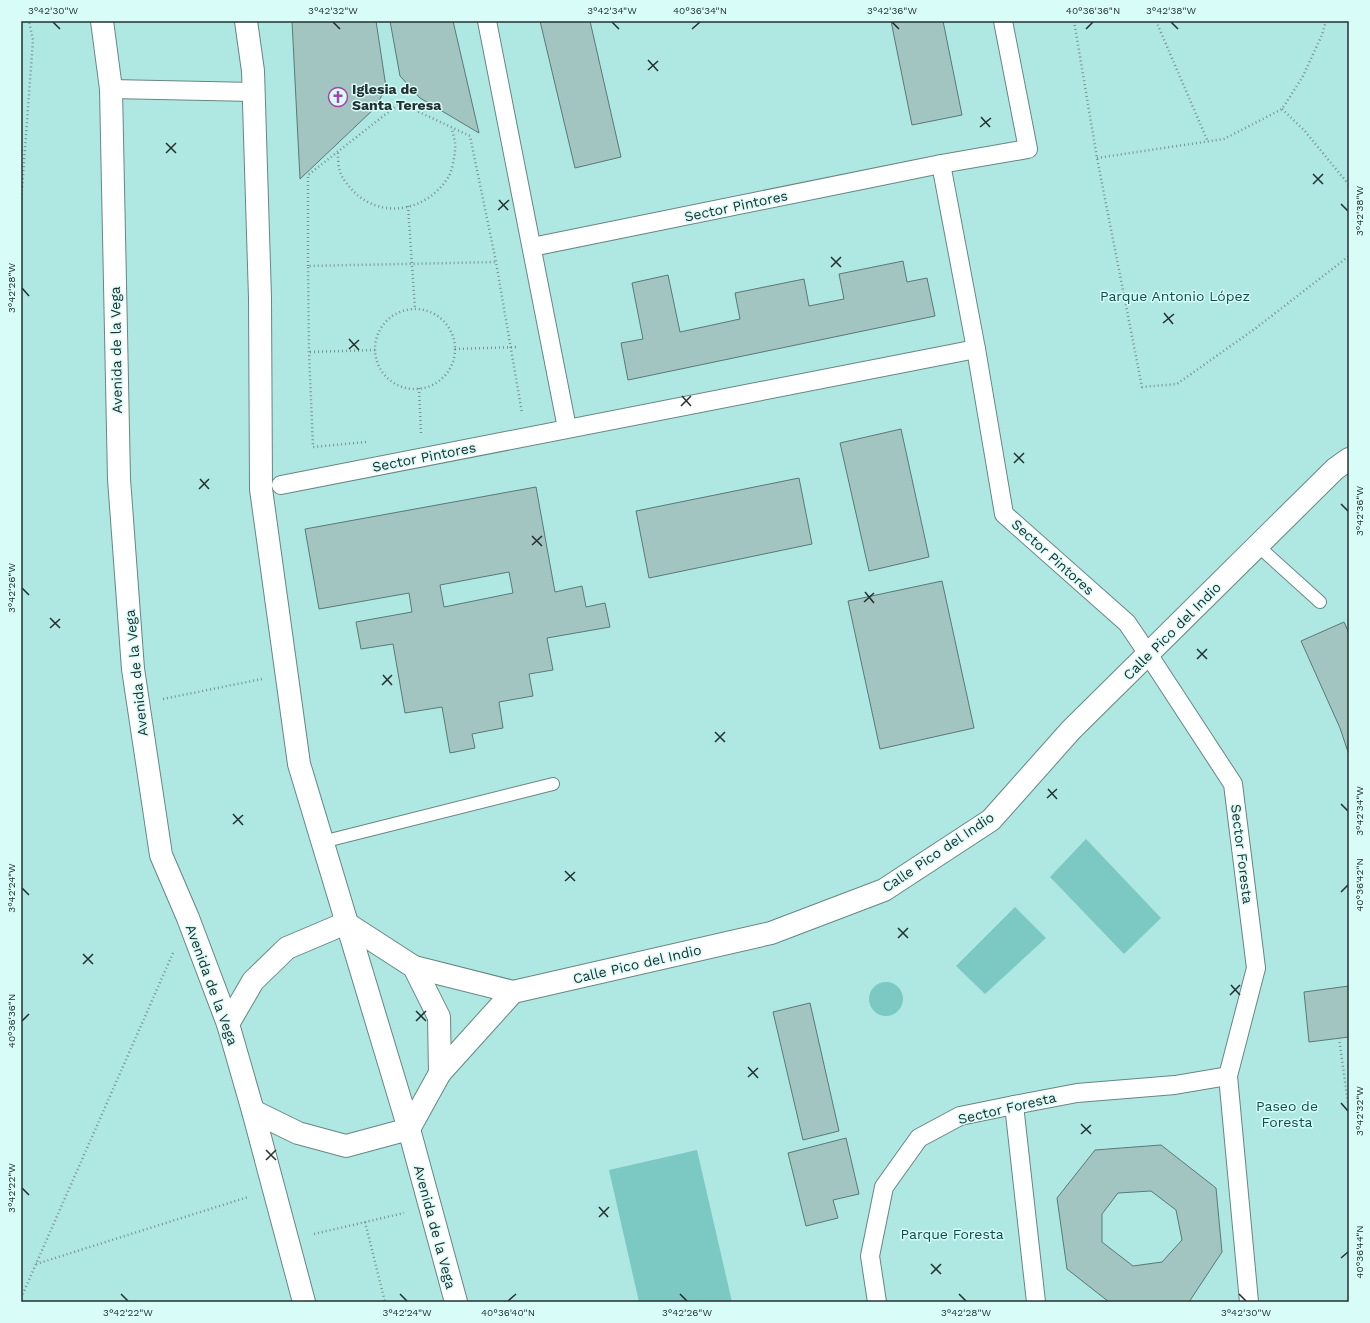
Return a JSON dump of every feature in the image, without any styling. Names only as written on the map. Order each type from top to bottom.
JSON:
[{"type":"street","name":"Avenida de la Vega","points":[[102,21],[111,89],[119,479],[133,669],[161,855],[188,918],[228,1024],[254,1111],[273,1189],[304,1302]]},
{"type":"street","name":"Avenida de la Vega","points":[[246,21],[254,71],[260,298],[261,489],[299,764],[409,1129],[456,1302]]},
{"type":"street","points":[[487,21],[567,428]]},
{"type":"street","name":"Sector Pintores","points":[[532,247],[941,164],[1028,149],[1003,21]]},
{"type":"street","points":[[111,89],[254,92]]},
{"type":"street","name":"Sector Pintores","points":[[941,164],[976,349],[1004,514],[1126,623],[1148,654]]},
{"type":"street","name":"Sector Pintores","points":[[281,485],[976,349]]},
{"type":"street","name":"Calle Pico del Indio","points":[[414,967],[514,992],[770,933],[884,890],[991,820],[1071,730],[1335,469],[1349,459]]},
{"type":"street","name":"Sector Foresta","points":[[1148,654],[1233,784],[1256,968],[1228,1076],[1249,1302]]},
{"type":"street","points":[[228,1024],[253,981],[287,948],[346,923],[414,967],[438,1017],[440,1073]]},
{"type":"street","points":[[254,1111],[298,1133],[346,1146],[409,1129],[440,1073],[514,992]]},
{"type":"street","name":"Sector Foresta","points":[[877,1302],[870,1256],[884,1187],[919,1138],[960,1116],[1014,1105],[1077,1093],[1176,1085],[1228,1076]]},
{"type":"street","points":[[1014,1105],[1036,1302]]},
{"type":"lane","points":[[1258,546],[1320,602]]},
{"type":"lane","points":[[322,842],[553,784]]},
{"type":"path","points":[[21,203],[33,40],[29,21]]},
{"type":"path","points":[[1074,21],[1097,158],[1142,387],[1177,384],[1256,328],[1349,256]]},
{"type":"path","points":[[1156,21],[1208,142]]},
{"type":"path","points":[[1097,158],[1224,139],[1282,109],[1302,78],[1322,34],[1326,21]]},
{"type":"path","points":[[367,442],[313,447],[309,352],[308,175],[400,104],[470,136],[496,262],[523,416]]},
{"type":"path","points":[[1282,109],[1304,130],[1349,185]]},
{"type":"path","points":[[338,152],[339,170],[348,185],[359,197],[374,205],[391,209],[408,207],[432,196],[450,175],[455,148],[452,127]]},
{"type":"path","points":[[408,207],[415,309]]},
{"type":"path","points":[[308,266],[496,262]]},
{"type":"path","points":[[415,309],[427,311],[438,317],[447,326],[453,336],[455,349],[453,361],[448,372],[439,381],[428,387],[419,388],[404,388],[392,382],[383,374],[377,363],[375,350],[377,337],[382,326],[391,317],[402,311],[415,309]]},
{"type":"path","points":[[455,349],[516,347]]},
{"type":"path","points":[[309,352],[375,350]]},
{"type":"path","points":[[419,388],[422,457]]},
{"type":"path","points":[[138,704],[263,679]]},
{"type":"path","points":[[21,1298],[188,918]]},
{"type":"path","points":[[1338,1038],[1348,1103]]},
{"type":"path","points":[[36,1264],[273,1189]]},
{"type":"path","points":[[287,1240],[430,1206]]},
{"type":"path","points":[[365,1222],[385,1302]]},
{"type":"green space","points":[[21,21],[1349,21],[1349,1302],[21,1302]]},
{"type":"shaded area","points":[[1086,839],[1161,918],[1124,954],[1050,877]]},
{"type":"shaded area","points":[[1015,907],[1046,938],[985,994],[956,966]]},
{"type":"shaded area","points":[[889,982],[898,987],[902,992],[902,1006],[898,1011],[893,1015],[883,1016],[879,1015],[870,1006],[869,996],[870,992],[879,983]]},
{"type":"shaded area","points":[[697,1150],[732,1302],[639,1302],[609,1170]]},
{"type":"building","name":"Iglesia de Santa Teresa","points":[[292,21],[376,21],[386,87],[376,107],[300,179]]},
{"type":"building","name":"Iglesia de Santa Teresa","points":[[390,21],[453,21],[479,133],[420,98],[400,76]]},
{"type":"building","points":[[540,21],[590,21],[621,157],[575,168]]},
{"type":"building","points":[[891,21],[943,21],[962,115],[912,125]]},
{"type":"building","points":[[903,261],[907,282],[927,278],[935,316],[628,380],[621,343],[643,339],[632,283],[668,275],[680,332],[740,319],[735,293],[804,279],[809,306],[844,299],[839,274]]},
{"type":"building","points":[[901,429],[929,557],[869,571],[840,443]]},
{"type":"building","points":[[799,478],[812,544],[649,578],[636,511]]},
{"type":"building","points":[[536,487],[555,592],[582,586],[586,607],[605,603],[610,627],[547,638],[553,670],[529,674],[533,696],[499,702],[503,728],[472,734],[475,748],[450,753],[442,707],[405,713],[393,644],[361,649],[356,622],[412,612],[409,593],[319,609],[305,529]],"holes":[[[509,572],[513,593],[444,607],[440,585]]]},
{"type":"building","points":[[942,581],[974,728],[880,749],[848,601]]},
{"type":"building","points":[[1344,622],[1349,633],[1349,755],[1340,728],[1301,641]]},
{"type":"building","points":[[1349,986],[1349,1037],[1309,1042],[1304,992]]},
{"type":"building","points":[[810,1003],[839,1131],[803,1140],[773,1012]]},
{"type":"building","points":[[846,1138],[859,1194],[833,1200],[838,1218],[806,1226],[788,1153]]},
{"type":"building","points":[[1161,1145],[1216,1188],[1222,1252],[1189,1302],[1109,1302],[1067,1269],[1057,1198],[1095,1150]],"holes":[[[1151,1191],[1176,1210],[1182,1240],[1162,1262],[1133,1266],[1102,1242],[1102,1214],[1118,1193]]]},
{"type":"place","name":"Iglesia de Santa Teresa","points":[[338,97]]},
{"type":"park label","name":"Parque Antonio López","points":[[1175,296]]},
{"type":"park label","name":"Paseo de Foresta","points":[[1287,1114]]},
{"type":"park label","name":"Parque Foresta","points":[[952,1234]]}]
